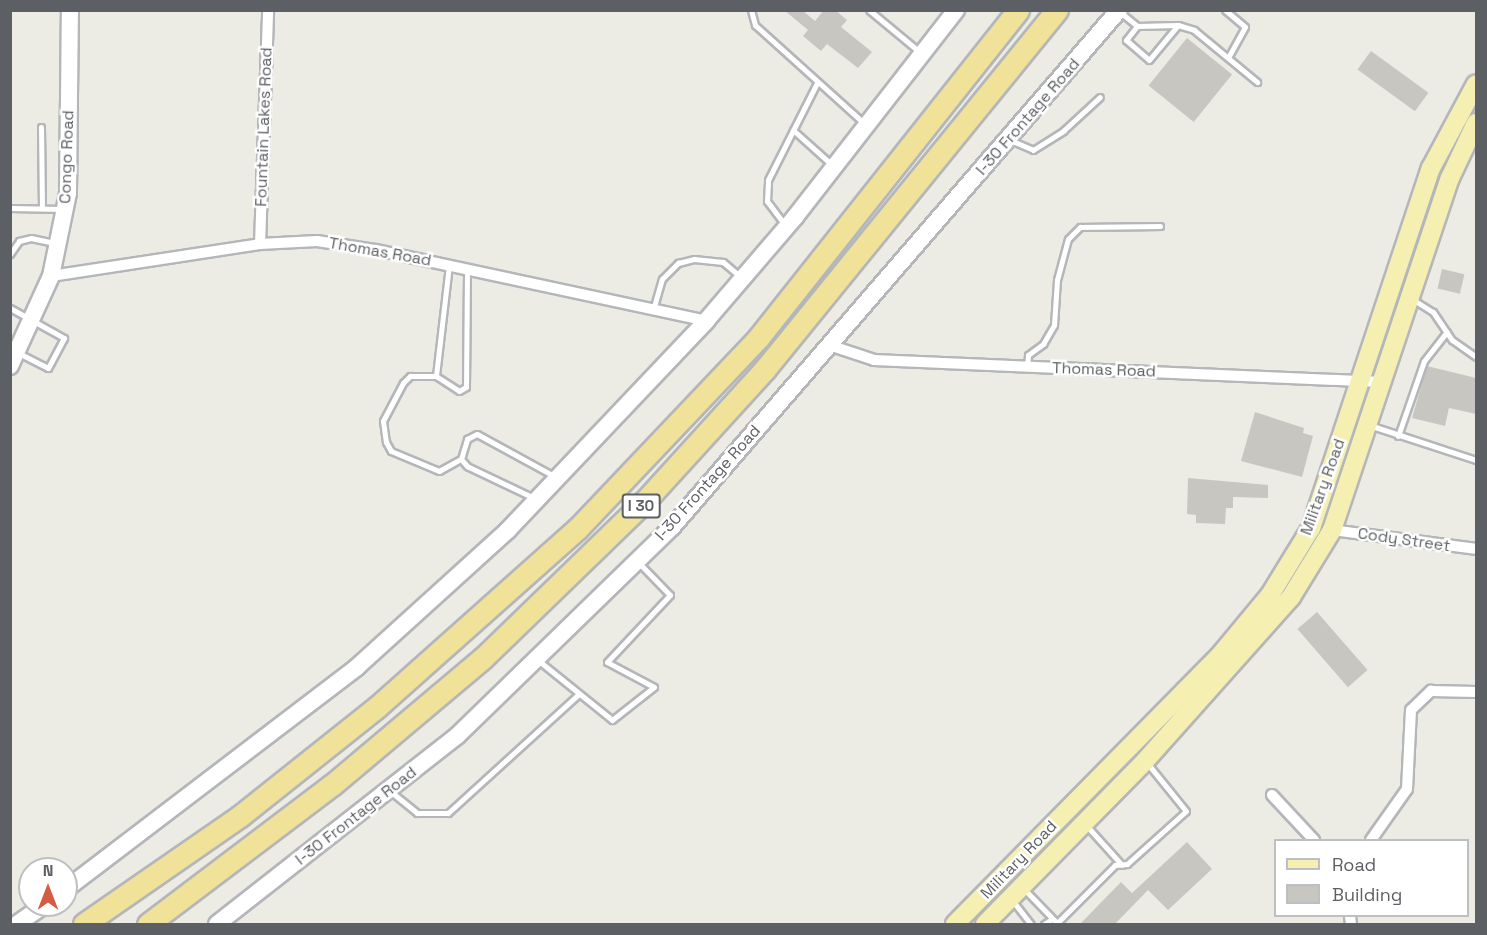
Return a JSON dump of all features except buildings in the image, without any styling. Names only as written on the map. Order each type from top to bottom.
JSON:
[{"type":"highway","name":"I 30","points":[[84,924],[240,816],[377,707],[578,528],[759,337],[1018,10]]},
{"type":"highway","name":"I 30","points":[[148,924],[332,785],[483,658],[644,502],[765,369],[1058,10]]},
{"type":"main road","name":"Congo Road","points":[[13,358],[51,276],[65,209],[70,10]]},
{"type":"main road","points":[[78,880],[357,667],[537,500],[706,321],[786,227],[956,10]]},
{"type":"main road","name":"I-30 Frontage Road","points":[[217,924],[234,919],[388,790],[458,735],[672,527],[1119,11]]},
{"type":"main road","name":"Military Road","points":[[985,924],[1016,893],[1075,816],[1221,654],[1270,595],[1311,528],[1431,168],[1476,84]]},
{"type":"main road","name":"Military Road","points":[[955,924],[1075,816],[1145,761],[1291,597],[1332,530],[1450,178],[1476,123]]},
{"type":"street","name":"Fountain Lakes Road","points":[[260,244],[268,10]]},
{"type":"street","name":"Thomas Road","points":[[51,276],[260,244],[317,241],[467,269],[706,321]]},
{"type":"street","name":"Thomas Road","points":[[829,345],[874,360],[1382,382]]},
{"type":"street","name":"Cody Street","points":[[1332,530],[1476,549]]},
{"type":"street","points":[[1372,839],[1407,789],[1411,710],[1431,691],[1476,692]]},
{"type":"street","points":[[1272,795],[1313,839]]},
{"type":"lane","points":[[751,10],[755,25],[817,83],[867,125]]},
{"type":"lane","points":[[869,10],[922,54]]},
{"type":"lane","points":[[1225,10],[1245,27],[1228,58]]},
{"type":"lane","points":[[1119,11],[1137,26],[1179,25],[1194,30],[1257,81]]},
{"type":"lane","points":[[1137,26],[1126,40],[1149,60],[1179,25]]},
{"type":"lane","points":[[786,227],[767,201],[768,180],[817,83]]},
{"type":"lane","points":[[1009,139],[1033,150],[1063,131],[1100,97]]},
{"type":"lane","points":[[41,127],[42,208]]},
{"type":"lane","points":[[793,130],[834,167]]},
{"type":"lane","points":[[10,208],[65,209]]},
{"type":"lane","points":[[1027,367],[1028,354],[1043,344],[1054,325],[1057,280],[1068,239],[1080,227],[1160,226]]},
{"type":"lane","points":[[10,254],[19,241],[31,238],[58,244]]},
{"type":"lane","points":[[653,310],[662,279],[678,263],[694,259],[723,262],[742,278]]},
{"type":"lane","points":[[436,376],[449,266]]},
{"type":"lane","points":[[467,269],[466,387],[459,391],[436,376],[410,376],[403,383],[383,421],[386,442],[391,451],[439,471],[461,459],[467,439],[477,434],[558,478]]},
{"type":"lane","points":[[1410,299],[1433,312],[1446,332],[1476,357]]},
{"type":"lane","points":[[10,308],[64,338],[48,368],[13,358]]},
{"type":"lane","points":[[1398,436],[1424,361],[1446,332]]},
{"type":"lane","points":[[1367,425],[1476,460]]},
{"type":"lane","points":[[461,459],[467,466],[537,500]]},
{"type":"lane","points":[[536,659],[612,720],[654,687],[607,662],[670,595],[637,561]]},
{"type":"lane","points":[[388,790],[417,813],[448,813],[579,694]]},
{"type":"lane","points":[[1016,893],[1057,923],[1115,865],[1122,865],[1186,811],[1145,761]]},
{"type":"lane","points":[[1075,816],[1122,865]]},
{"type":"lane","points":[[1016,893],[1031,924]]},
{"type":"lane","points":[[1044,924],[1052,919]]}]
